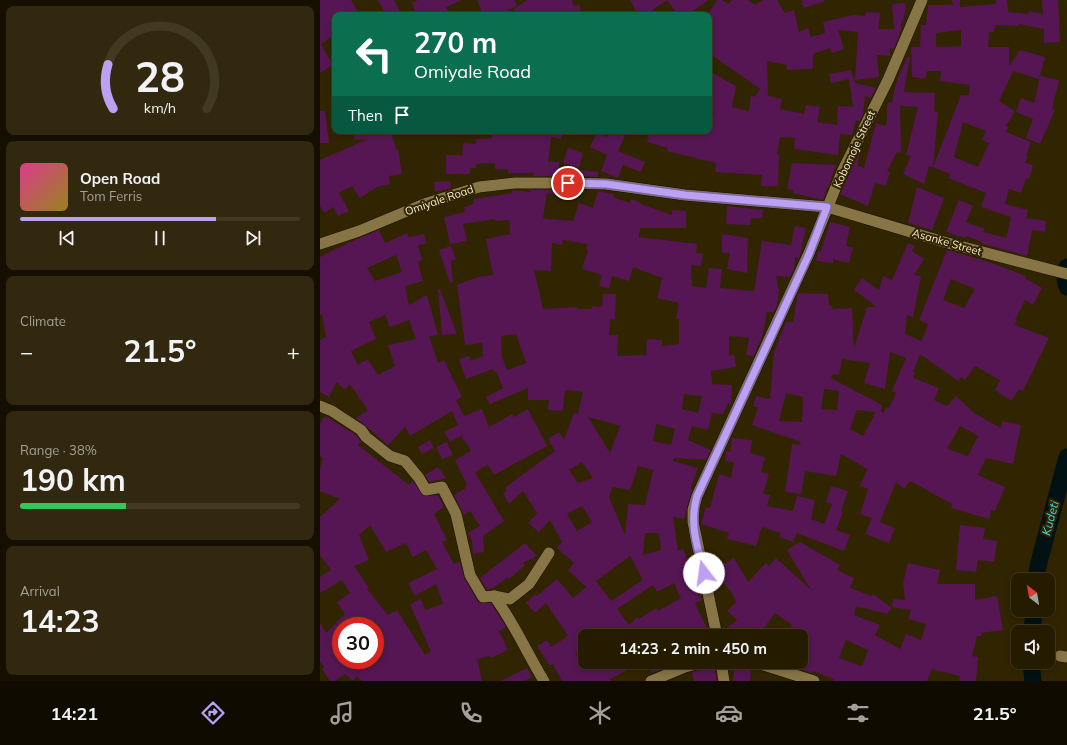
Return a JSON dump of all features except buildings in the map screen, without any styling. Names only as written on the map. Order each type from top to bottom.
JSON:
[{"type":"street","name":"Kobomoje Street","points":[[716,629],[693,522],[693,510],[697,496],[809,254],[827,207],[863,127],[888,80],[922,0]]},
{"type":"street","name":"Omiyale Road","points":[[320,244],[454,193],[479,187],[515,183],[606,184],[685,195],[827,207]]},
{"type":"street","name":"Asanke Street","points":[[827,207],[944,242],[1062,273]]},
{"type":"street","points":[[320,406],[332,411],[362,430],[366,437],[390,456],[405,462],[419,478],[426,490],[442,487],[456,514],[470,575],[483,598],[494,596],[510,599],[529,584],[549,553]]},
{"type":"street","points":[[494,596],[522,640],[544,681]]},
{"type":"street","points":[[651,681],[681,669]]},
{"type":"street","points":[[722,669],[724,681]]},
{"type":"street","points":[[776,669],[814,681]]},
{"type":"waterway","name":"Kudeti","points":[[1067,267],[1065,279],[1067,287]]},
{"type":"waterway","name":"Kudeti","points":[[1037,573],[1067,457]]},
{"type":"waterway","name":"Kudeti","points":[[1033,617],[1033,625]]},
{"type":"waterway","name":"Kudeti","points":[[1032,669],[1033,681]]},
{"type":"route","points":[[568,183],[606,184],[685,195],[827,207],[809,254],[697,496],[693,510],[693,522],[698,551],[704,573]]}]
